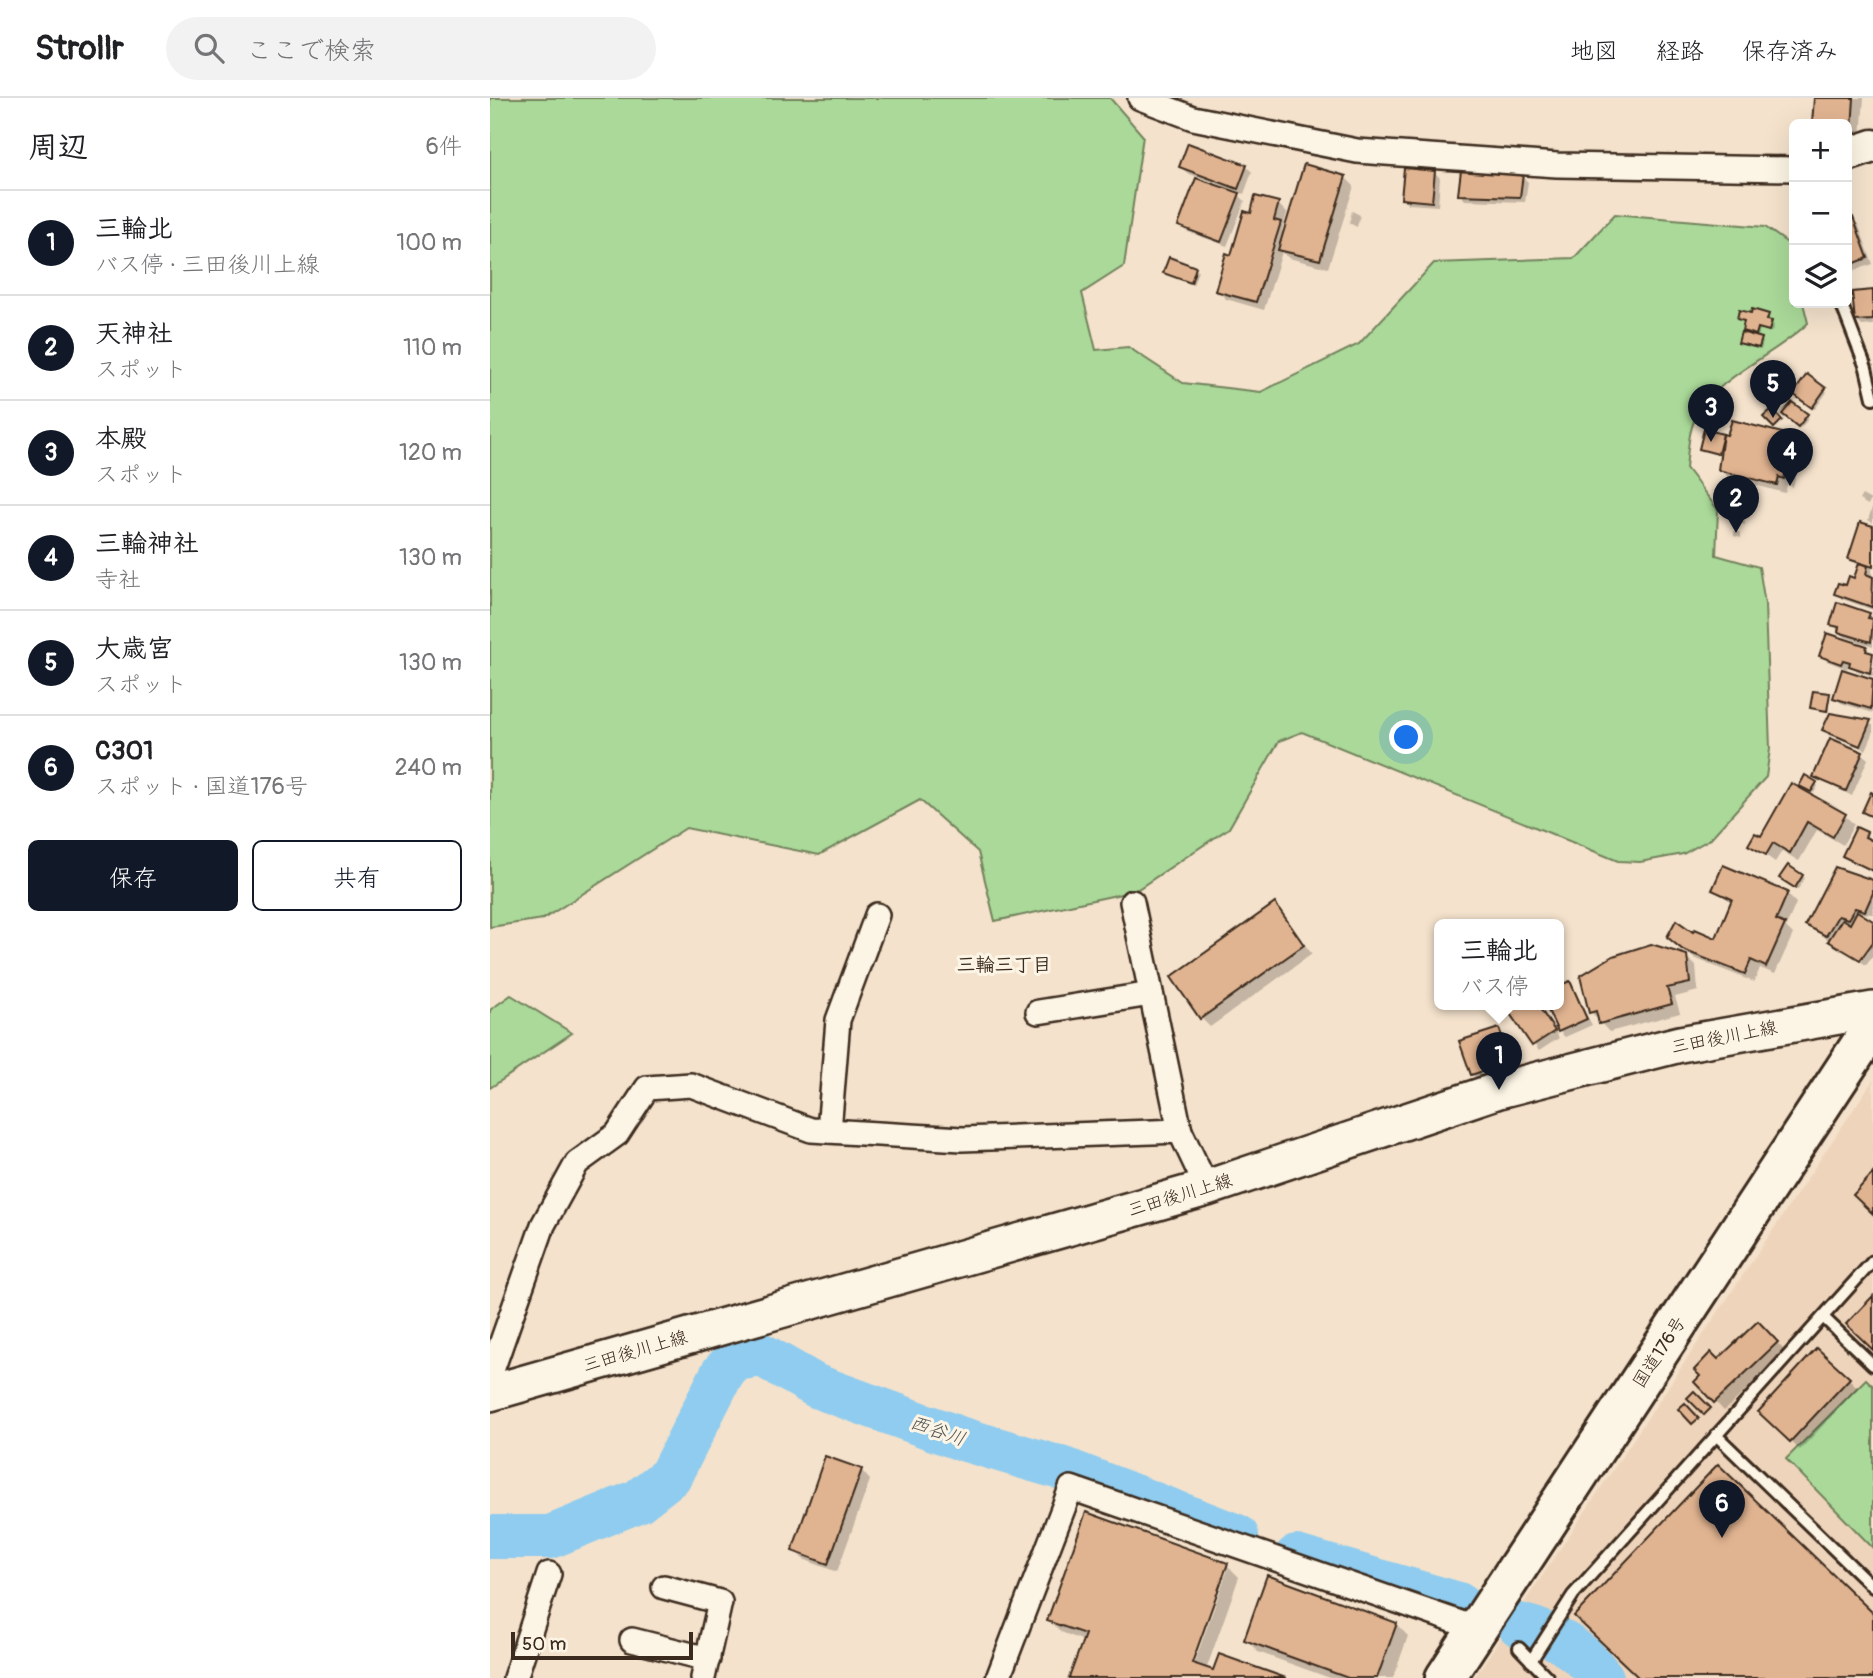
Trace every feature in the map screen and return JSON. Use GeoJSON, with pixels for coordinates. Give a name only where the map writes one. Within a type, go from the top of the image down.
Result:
{"type":"FeatureCollection","features":[{"type":"Feature","properties":{"kind":"highway","name":"国道176号"},"geometry":{"type":"LineString","coordinates":[[1445,1678],[1873,1026]]}},
{"type":"Feature","properties":{"kind":"main road","name":"三田後川上線"},"geometry":{"type":"LineString","coordinates":[[490,1393],[1207,1188],[1499,1090],[1680,1044],[1873,1010]]}},
{"type":"Feature","properties":{"kind":"street"},"geometry":{"type":"LineString","coordinates":[[1140,98],[1192,118],[1357,151],[1557,165],[1789,169]]}},
{"type":"Feature","properties":{"kind":"street"},"geometry":{"type":"LineString","coordinates":[[1852,153],[1873,146]]}},
{"type":"Feature","properties":{"kind":"street"},"geometry":{"type":"LineString","coordinates":[[1132,902],[1180,1130],[1207,1188]]}},
{"type":"Feature","properties":{"kind":"street"},"geometry":{"type":"LineString","coordinates":[[829,1131],[838,1020],[877,915]]}},
{"type":"Feature","properties":{"kind":"street"},"geometry":{"type":"LineString","coordinates":[[1038,1012],[1152,994]]}},
{"type":"Feature","properties":{"kind":"street"},"geometry":{"type":"LineString","coordinates":[[490,1376],[543,1225],[577,1163],[617,1134],[647,1088],[691,1085],[811,1130],[962,1139],[1180,1130]]}},
{"type":"Feature","properties":{"kind":"street"},"geometry":{"type":"LineString","coordinates":[[998,1678],[1071,1488],[1478,1629]]}},
{"type":"Feature","properties":{"kind":"street"},"geometry":{"type":"LineString","coordinates":[[515,1678],[549,1574]]}},
{"type":"Feature","properties":{"kind":"street"},"geometry":{"type":"LineString","coordinates":[[632,1640],[706,1668],[720,1602],[664,1587]]}},
{"type":"Feature","properties":{"kind":"lane"},"geometry":{"type":"LineString","coordinates":[[1843,308],[1866,368],[1873,398]]}},
{"type":"Feature","properties":{"kind":"lane"},"geometry":{"type":"LineString","coordinates":[[1531,1661],[1573,1595],[1873,1261]]}},
{"type":"Feature","properties":{"kind":"lane"},"geometry":{"type":"LineString","coordinates":[[1823,1317],[1873,1365]]}},
{"type":"Feature","properties":{"kind":"lane"},"geometry":{"type":"LineString","coordinates":[[1716,1435],[1873,1587]]}},
{"type":"Feature","properties":{"kind":"lane"},"geometry":{"type":"LineString","coordinates":[[1519,1648],[1548,1678]]}},
{"type":"Feature","properties":{"kind":"shaded area"},"geometry":{"type":"Polygon","coordinates":[[[1873,1080],[1873,1678],[1474,1678],[1873,1080]]]}},
{"type":"Feature","properties":{"kind":"green space"},"geometry":{"type":"Polygon","coordinates":[[[490,98],[1110,98],[1143,136],[1124,266],[1082,293],[1096,350],[1128,347],[1183,383],[1261,392],[1359,344],[1434,263],[1574,258],[1615,214],[1765,227],[1789,244],[1789,308],[1804,308],[1808,323],[1780,346],[1732,378],[1705,404],[1691,431],[1686,468],[1718,510],[1716,555],[1759,567],[1765,604],[1770,749],[1766,777],[1710,839],[1683,854],[1640,862],[1618,861],[1302,732],[1279,741],[1229,828],[1135,891],[995,921],[978,852],[920,800],[819,855],[686,828],[543,919],[490,927],[490,98]]]}},
{"type":"Feature","properties":{"kind":"green space"},"geometry":{"type":"Polygon","coordinates":[[[511,995],[572,1033],[490,1088],[490,1010],[511,995]]]}},
{"type":"Feature","properties":{"kind":"green space"},"geometry":{"type":"Polygon","coordinates":[[[1866,1379],[1873,1386],[1873,1548],[1786,1459],[1866,1379]]]}},
{"type":"Feature","properties":{"kind":"building"},"geometry":{"type":"Polygon","coordinates":[[[1814,98],[1854,98],[1852,129],[1852,119],[1812,119],[1814,98]]]}},
{"type":"Feature","properties":{"kind":"building"},"geometry":{"type":"Polygon","coordinates":[[[1188,143],[1247,165],[1238,189],[1179,167],[1188,143]]]}},
{"type":"Feature","properties":{"kind":"building"},"geometry":{"type":"Polygon","coordinates":[[[1304,164],[1346,176],[1320,260],[1278,250],[1304,164]]]}},
{"type":"Feature","properties":{"kind":"building"},"geometry":{"type":"Polygon","coordinates":[[[1404,168],[1435,171],[1432,202],[1401,199],[1404,168]]]}},
{"type":"Feature","properties":{"kind":"building"},"geometry":{"type":"Polygon","coordinates":[[[1461,170],[1523,174],[1520,197],[1458,195],[1461,170]]]}},
{"type":"Feature","properties":{"kind":"building"},"geometry":{"type":"Polygon","coordinates":[[[1196,178],[1240,193],[1221,242],[1178,226],[1196,178]]]}},
{"type":"Feature","properties":{"kind":"building"},"geometry":{"type":"Polygon","coordinates":[[[1255,196],[1279,202],[1274,220],[1281,222],[1256,302],[1215,291],[1226,253],[1231,255],[1244,211],[1251,213],[1255,196]]]}},
{"type":"Feature","properties":{"kind":"building"},"geometry":{"type":"Polygon","coordinates":[[[1852,217],[1868,258],[1852,264],[1852,245],[1852,217]]]}},
{"type":"Feature","properties":{"kind":"building"},"geometry":{"type":"Polygon","coordinates":[[[1169,257],[1196,267],[1191,283],[1163,273],[1169,257]]]}},
{"type":"Feature","properties":{"kind":"building"},"geometry":{"type":"Polygon","coordinates":[[[1873,290],[1873,320],[1855,321],[1852,292],[1873,290]]]}},
{"type":"Feature","properties":{"kind":"building"},"geometry":{"type":"Polygon","coordinates":[[[1752,309],[1769,314],[1767,320],[1772,321],[1769,331],[1758,328],[1756,335],[1742,331],[1744,321],[1737,319],[1739,310],[1751,313],[1752,309]]]}},
{"type":"Feature","properties":{"kind":"building"},"geometry":{"type":"Polygon","coordinates":[[[1741,332],[1762,338],[1759,348],[1738,343],[1741,332]]]}},
{"type":"Feature","properties":{"kind":"building"},"geometry":{"type":"Polygon","coordinates":[[[1807,374],[1826,388],[1812,408],[1793,394],[1807,374]]]}},
{"type":"Feature","properties":{"kind":"building"},"geometry":{"type":"Polygon","coordinates":[[[1792,402],[1808,414],[1798,427],[1782,414],[1792,402]]]}},
{"type":"Feature","properties":{"kind":"building"},"geometry":{"type":"Polygon","coordinates":[[[1772,409],[1782,420],[1774,428],[1763,417],[1772,409]]]}},
{"type":"Feature","properties":{"kind":"building"},"geometry":{"type":"Polygon","coordinates":[[[1732,420],[1790,435],[1788,440],[1794,442],[1784,479],[1779,477],[1777,485],[1718,470],[1723,434],[1727,435],[1732,420]]]}},
{"type":"Feature","properties":{"kind":"building"},"geometry":{"type":"Polygon","coordinates":[[[1704,429],[1723,434],[1718,454],[1699,449],[1704,429]]]}},
{"type":"Feature","properties":{"kind":"building"},"geometry":{"type":"Polygon","coordinates":[[[1860,522],[1873,526],[1873,567],[1848,559],[1860,522]]]}},
{"type":"Feature","properties":{"kind":"building"},"geometry":{"type":"Polygon","coordinates":[[[1859,563],[1868,566],[1866,574],[1873,577],[1872,607],[1834,594],[1838,583],[1846,585],[1849,576],[1854,578],[1859,563]]]}},
{"type":"Feature","properties":{"kind":"building"},"geometry":{"type":"Polygon","coordinates":[[[1837,602],[1870,613],[1868,618],[1873,619],[1871,642],[1838,632],[1839,627],[1830,625],[1837,602]]]}},
{"type":"Feature","properties":{"kind":"building"},"geometry":{"type":"Polygon","coordinates":[[[1827,633],[1867,646],[1866,651],[1873,653],[1870,673],[1849,666],[1850,662],[1843,660],[1841,664],[1819,656],[1827,633]]]}},
{"type":"Feature","properties":{"kind":"building"},"geometry":{"type":"Polygon","coordinates":[[[1842,669],[1873,679],[1871,709],[1833,698],[1842,669]]]}},
{"type":"Feature","properties":{"kind":"building"},"geometry":{"type":"Polygon","coordinates":[[[1813,691],[1830,693],[1827,711],[1810,708],[1813,691]]]}},
{"type":"Feature","properties":{"kind":"building"},"geometry":{"type":"Polygon","coordinates":[[[1830,713],[1871,720],[1860,746],[1822,730],[1830,713]]]}},
{"type":"Feature","properties":{"kind":"building"},"geometry":{"type":"Polygon","coordinates":[[[1830,738],[1863,752],[1846,791],[1813,777],[1830,738]]]}},
{"type":"Feature","properties":{"kind":"building"},"geometry":{"type":"Polygon","coordinates":[[[1805,775],[1817,782],[1811,792],[1799,786],[1805,775]]]}},
{"type":"Feature","properties":{"kind":"building"},"geometry":{"type":"Polygon","coordinates":[[[1791,783],[1846,814],[1833,837],[1807,822],[1790,853],[1773,843],[1766,855],[1748,845],[1755,833],[1761,836],[1791,783]]]}},
{"type":"Feature","properties":{"kind":"building"},"geometry":{"type":"Polygon","coordinates":[[[1871,792],[1873,793],[1873,817],[1862,812],[1871,792]]]}},
{"type":"Feature","properties":{"kind":"building"},"geometry":{"type":"Polygon","coordinates":[[[1856,827],[1867,832],[1865,837],[1873,841],[1873,871],[1842,856],[1856,827]]]}},
{"type":"Feature","properties":{"kind":"building"},"geometry":{"type":"Polygon","coordinates":[[[1723,865],[1788,892],[1776,920],[1785,924],[1766,967],[1751,960],[1745,974],[1683,950],[1667,937],[1676,920],[1693,932],[1695,929],[1716,938],[1732,899],[1712,890],[1723,865]]]}},
{"type":"Feature","properties":{"kind":"building"},"geometry":{"type":"Polygon","coordinates":[[[1788,865],[1803,875],[1795,888],[1779,878],[1788,865]]]}},
{"type":"Feature","properties":{"kind":"building"},"geometry":{"type":"Polygon","coordinates":[[[1835,867],[1873,880],[1873,893],[1865,911],[1855,908],[1848,919],[1838,916],[1826,936],[1805,925],[1835,867]]]}},
{"type":"Feature","properties":{"kind":"building"},"geometry":{"type":"Polygon","coordinates":[[[1275,903],[1304,945],[1200,1019],[1171,977],[1275,903]]]}},
{"type":"Feature","properties":{"kind":"building"},"geometry":{"type":"Polygon","coordinates":[[[1857,911],[1873,921],[1873,942],[1860,960],[1828,941],[1842,919],[1850,924],[1857,911]]]}},
{"type":"Feature","properties":{"kind":"building"},"geometry":{"type":"Polygon","coordinates":[[[1651,944],[1687,955],[1690,983],[1667,988],[1672,1004],[1599,1024],[1596,1011],[1589,1013],[1580,976],[1613,956],[1651,944]]]}},
{"type":"Feature","properties":{"kind":"building"},"geometry":{"type":"Polygon","coordinates":[[[1570,981],[1587,1019],[1558,1032],[1548,1010],[1564,1010],[1564,984],[1570,981]]]}},
{"type":"Feature","properties":{"kind":"building"},"geometry":{"type":"Polygon","coordinates":[[[1507,1010],[1541,1010],[1555,1031],[1532,1046],[1507,1010]]]}},
{"type":"Feature","properties":{"kind":"building"},"geometry":{"type":"Polygon","coordinates":[[[1499,1028],[1511,1062],[1471,1075],[1459,1041],[1499,1028]]]}},
{"type":"Feature","properties":{"kind":"building"},"geometry":{"type":"Polygon","coordinates":[[[1873,1173],[1873,1214],[1853,1195],[1873,1173]]]}},
{"type":"Feature","properties":{"kind":"building"},"geometry":{"type":"Polygon","coordinates":[[[1873,1296],[1873,1350],[1846,1324],[1873,1296]]]}},
{"type":"Feature","properties":{"kind":"building"},"geometry":{"type":"Polygon","coordinates":[[[1758,1321],[1778,1342],[1714,1403],[1694,1382],[1700,1376],[1694,1370],[1711,1352],[1718,1359],[1758,1321]]]}},
{"type":"Feature","properties":{"kind":"building"},"geometry":{"type":"Polygon","coordinates":[[[1817,1348],[1850,1378],[1790,1442],[1758,1412],[1817,1348]]]}},
{"type":"Feature","properties":{"kind":"building"},"geometry":{"type":"Polygon","coordinates":[[[1694,1391],[1711,1408],[1704,1415],[1687,1398],[1694,1391]]]}},
{"type":"Feature","properties":{"kind":"building"},"geometry":{"type":"Polygon","coordinates":[[[1685,1403],[1699,1418],[1692,1424],[1678,1409],[1685,1403]]]}},
{"type":"Feature","properties":{"kind":"building"},"geometry":{"type":"Polygon","coordinates":[[[825,1456],[862,1469],[828,1564],[792,1551],[825,1456]]]}},
{"type":"Feature","properties":{"kind":"building"},"geometry":{"type":"Polygon","coordinates":[[[1718,1464],[1873,1613],[1873,1678],[1639,1678],[1574,1616],[1718,1464]]]}},
{"type":"Feature","properties":{"kind":"building"},"geometry":{"type":"Polygon","coordinates":[[[1086,1512],[1228,1563],[1192,1663],[1213,1670],[1219,1654],[1286,1678],[1069,1678],[1085,1634],[1047,1621],[1086,1512]]]}},
{"type":"Feature","properties":{"kind":"building"},"geometry":{"type":"Polygon","coordinates":[[[1267,1575],[1397,1623],[1377,1678],[1348,1678],[1244,1640],[1267,1575]]]}},
{"type":"Feature","properties":{"kind":"waterway","name":"西谷川"},"geometry":{"type":"LineString","coordinates":[[490,1537],[550,1537],[638,1501],[670,1476],[723,1372],[736,1359],[762,1355],[816,1386],[959,1438],[1064,1469],[1237,1536]]}},
{"type":"Feature","properties":{"kind":"waterway","name":"西谷川"},"geometry":{"type":"LineString","coordinates":[[1296,1557],[1458,1604]]}},
{"type":"Feature","properties":{"kind":"waterway","name":"西谷川"},"geometry":{"type":"LineString","coordinates":[[1519,1625],[1565,1644],[1585,1659],[1602,1678]]}},
{"type":"Feature","properties":{"kind":"place","name":"大歳宮"},"geometry":{"type":"Point","coordinates":[1773,418]}},
{"type":"Feature","properties":{"kind":"place","name":"本殿"},"geometry":{"type":"Point","coordinates":[1711,442]}},
{"type":"Feature","properties":{"kind":"place","name":"三輪神社"},"geometry":{"type":"Point","coordinates":[1790,486]}},
{"type":"Feature","properties":{"kind":"place","name":"天神社"},"geometry":{"type":"Point","coordinates":[1736,533]}},
{"type":"Feature","properties":{"kind":"place","name":"三輪北"},"geometry":{"type":"Point","coordinates":[1499,1090]}},
{"type":"Feature","properties":{"kind":"place","name":"C301"},"geometry":{"type":"Point","coordinates":[1722,1538]}},
{"type":"Feature","properties":{"kind":"district","name":"三輪三丁目"},"geometry":{"type":"Point","coordinates":[1004,964]}}]}
